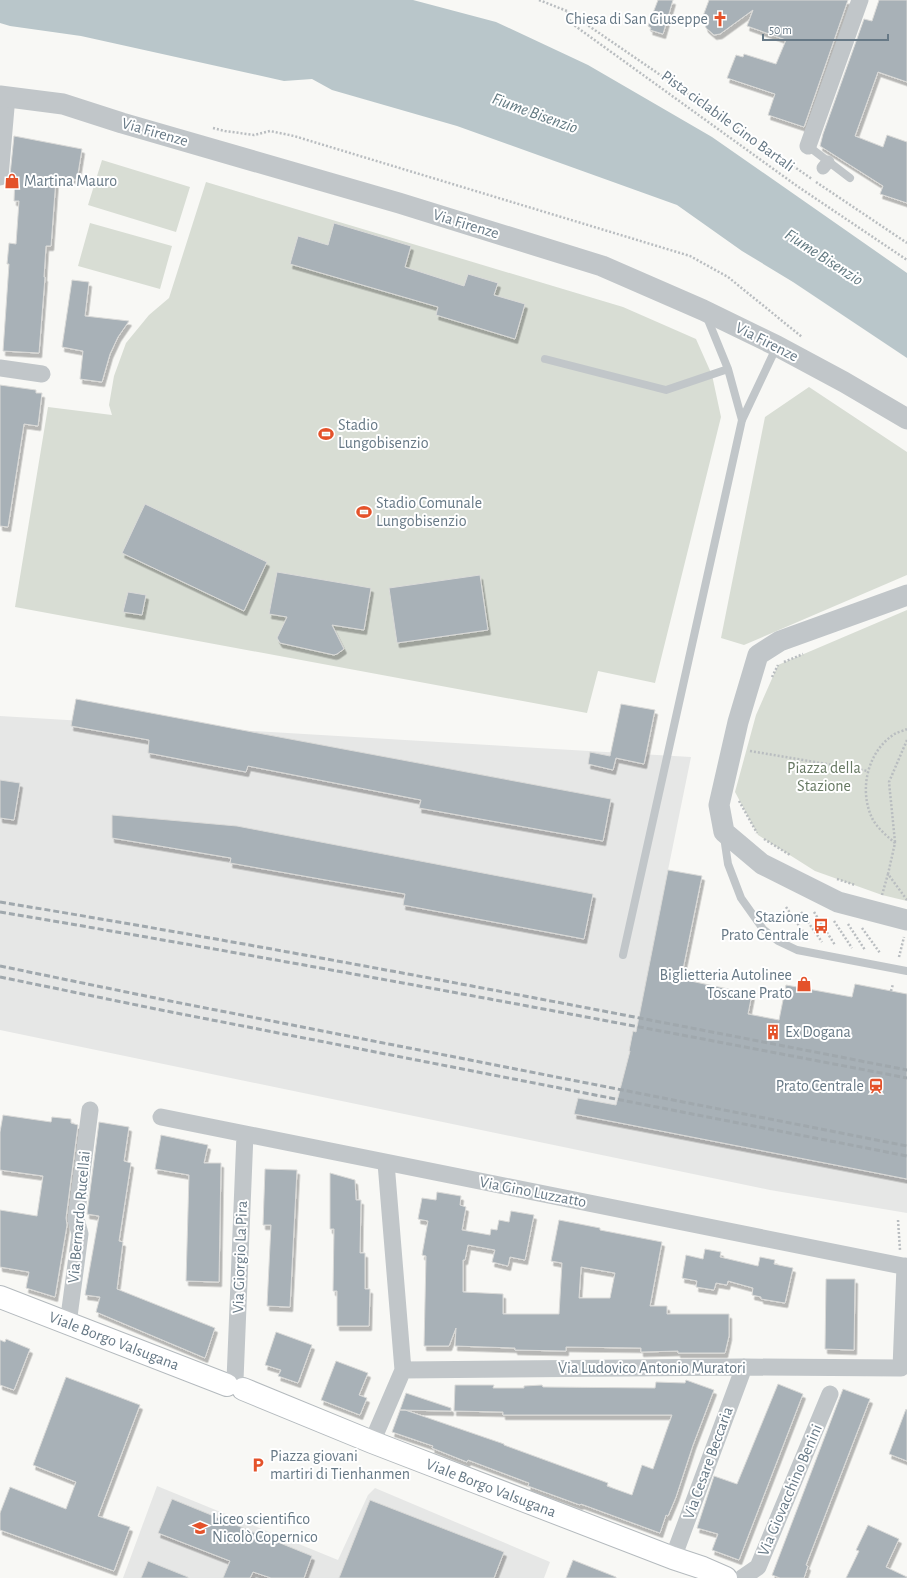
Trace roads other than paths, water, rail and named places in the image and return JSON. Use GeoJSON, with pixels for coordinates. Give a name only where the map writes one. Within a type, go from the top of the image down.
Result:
{"type":"FeatureCollection","features":[{"type":"Feature","properties":{"kind":"main road","name":"Viale Borgo Valsugana"},"geometry":{"type":"LineString","coordinates":[[0,1297],[68,1324],[235,1385],[372,1442],[726,1578]]}},
{"type":"Feature","properties":{"kind":"main road","name":"Viale Borgo Valsugana"},"geometry":{"type":"LineString","coordinates":[[672,1558],[690,1578]]}},
{"type":"Feature","properties":{"kind":"main road"},"geometry":{"type":"LineString","coordinates":[[729,1578],[734,1576],[741,1578]]}},
{"type":"Feature","properties":{"kind":"street"},"geometry":{"type":"LineString","coordinates":[[808,146],[860,0]]}},
{"type":"Feature","properties":{"kind":"street"},"geometry":{"type":"LineString","coordinates":[[0,177],[3,96]]}},
{"type":"Feature","properties":{"kind":"street","name":"Via Firenze"},"geometry":{"type":"LineString","coordinates":[[3,96],[63,104],[122,123],[414,208],[602,266],[703,310],[777,346],[844,382],[907,419]]}},
{"type":"Feature","properties":{"kind":"street"},"geometry":{"type":"LineString","coordinates":[[0,368],[42,374]]}},
{"type":"Feature","properties":{"kind":"street"},"geometry":{"type":"LineString","coordinates":[[906,926],[838,902],[762,864],[724,832],[719,805],[738,722],[758,655],[780,642],[907,595]]}},
{"type":"Feature","properties":{"kind":"street","name":"Via Bernardo Rucellai"},"geometry":{"type":"LineString","coordinates":[[68,1324],[80,1234],[76,1219],[90,1110]]}},
{"type":"Feature","properties":{"kind":"street","name":"Via Gino Luzzatto"},"geometry":{"type":"LineString","coordinates":[[161,1117],[906,1266]]}},
{"type":"Feature","properties":{"kind":"street","name":"Via Giorgio La Pira"},"geometry":{"type":"LineString","coordinates":[[235,1385],[245,1134]]}},
{"type":"Feature","properties":{"kind":"street"},"geometry":{"type":"LineString","coordinates":[[372,1442],[402,1370],[386,1163]]}},
{"type":"Feature","properties":{"kind":"street","name":"Via Ludovico Antonio Muratori"},"geometry":{"type":"LineString","coordinates":[[402,1370],[744,1367],[904,1368],[906,1266]]}},
{"type":"Feature","properties":{"kind":"street","name":"Via Cesare Beccaria"},"geometry":{"type":"LineString","coordinates":[[672,1558],[744,1367]]}},
{"type":"Feature","properties":{"kind":"street","name":"Via Giovacchino Benini"},"geometry":{"type":"LineString","coordinates":[[741,1578],[758,1567],[830,1394]]}},
{"type":"Feature","properties":{"kind":"lane"},"geometry":{"type":"LineString","coordinates":[[808,146],[825,165],[850,178]]}},
{"type":"Feature","properties":{"kind":"lane"},"geometry":{"type":"LineString","coordinates":[[703,310],[728,369],[742,420]]}},
{"type":"Feature","properties":{"kind":"lane"},"geometry":{"type":"LineString","coordinates":[[623,955],[742,420],[777,346]]}},
{"type":"Feature","properties":{"kind":"lane"},"geometry":{"type":"LineString","coordinates":[[545,359],[666,390],[728,369]]}},
{"type":"Feature","properties":{"kind":"lane"},"geometry":{"type":"LineString","coordinates":[[724,832],[728,864],[741,898],[763,929],[778,941],[797,950],[907,971]]}},
{"type":"Feature","properties":{"kind":"water","name":"Fiume Bisenzio"},"geometry":{"type":"Polygon","coordinates":[[[0,0],[413,0],[496,22],[588,65],[712,137],[907,273],[907,358],[793,282],[742,251],[677,205],[457,126],[332,90],[312,79],[284,81],[81,36],[10,26],[0,23],[0,0]]]}},
{"type":"Feature","properties":{"kind":"railway"},"geometry":{"type":"LineString","coordinates":[[0,902],[341,962],[907,1070]]}},
{"type":"Feature","properties":{"kind":"railway"},"geometry":{"type":"LineString","coordinates":[[0,912],[454,992],[907,1078]]}},
{"type":"Feature","properties":{"kind":"railway"},"geometry":{"type":"LineString","coordinates":[[0,966],[165,1000],[907,1146]]}},
{"type":"Feature","properties":{"kind":"railway"},"geometry":{"type":"LineString","coordinates":[[0,977],[161,1010],[907,1156]]}},
{"type":"Feature","properties":{"kind":"place","name":"Chiesa di San Giuseppe"},"geometry":{"type":"Point","coordinates":[720,19]}},
{"type":"Feature","properties":{"kind":"place","name":"Martina Mauro"},"geometry":{"type":"Point","coordinates":[12,181]}},
{"type":"Feature","properties":{"kind":"place","name":"Stadio Lungobisenzio"},"geometry":{"type":"Point","coordinates":[326,434]}},
{"type":"Feature","properties":{"kind":"place","name":"Stadio Comunale Lungobisenzio"},"geometry":{"type":"Point","coordinates":[364,512]}},
{"type":"Feature","properties":{"kind":"place","name":"Stazione Prato Centrale"},"geometry":{"type":"Point","coordinates":[821,926]}},
{"type":"Feature","properties":{"kind":"place","name":"Biglietteria Autolinee Toscane Prato"},"geometry":{"type":"Point","coordinates":[804,984]}},
{"type":"Feature","properties":{"kind":"place","name":"Ex Dogana"},"geometry":{"type":"Point","coordinates":[773,1032]}},
{"type":"Feature","properties":{"kind":"place","name":"Prato Centrale"},"geometry":{"type":"Point","coordinates":[876,1086]}},
{"type":"Feature","properties":{"kind":"place","name":"Piazza giovani martiri di Tienhanmen"},"geometry":{"type":"Point","coordinates":[258,1465]}},
{"type":"Feature","properties":{"kind":"place","name":"Liceo scientifico Nicolò Copernico"},"geometry":{"type":"Point","coordinates":[200,1528]}},
{"type":"Feature","properties":{"kind":"park label","name":"Piazza della Stazione"},"geometry":{"type":"Point","coordinates":[824,777]}}]}
